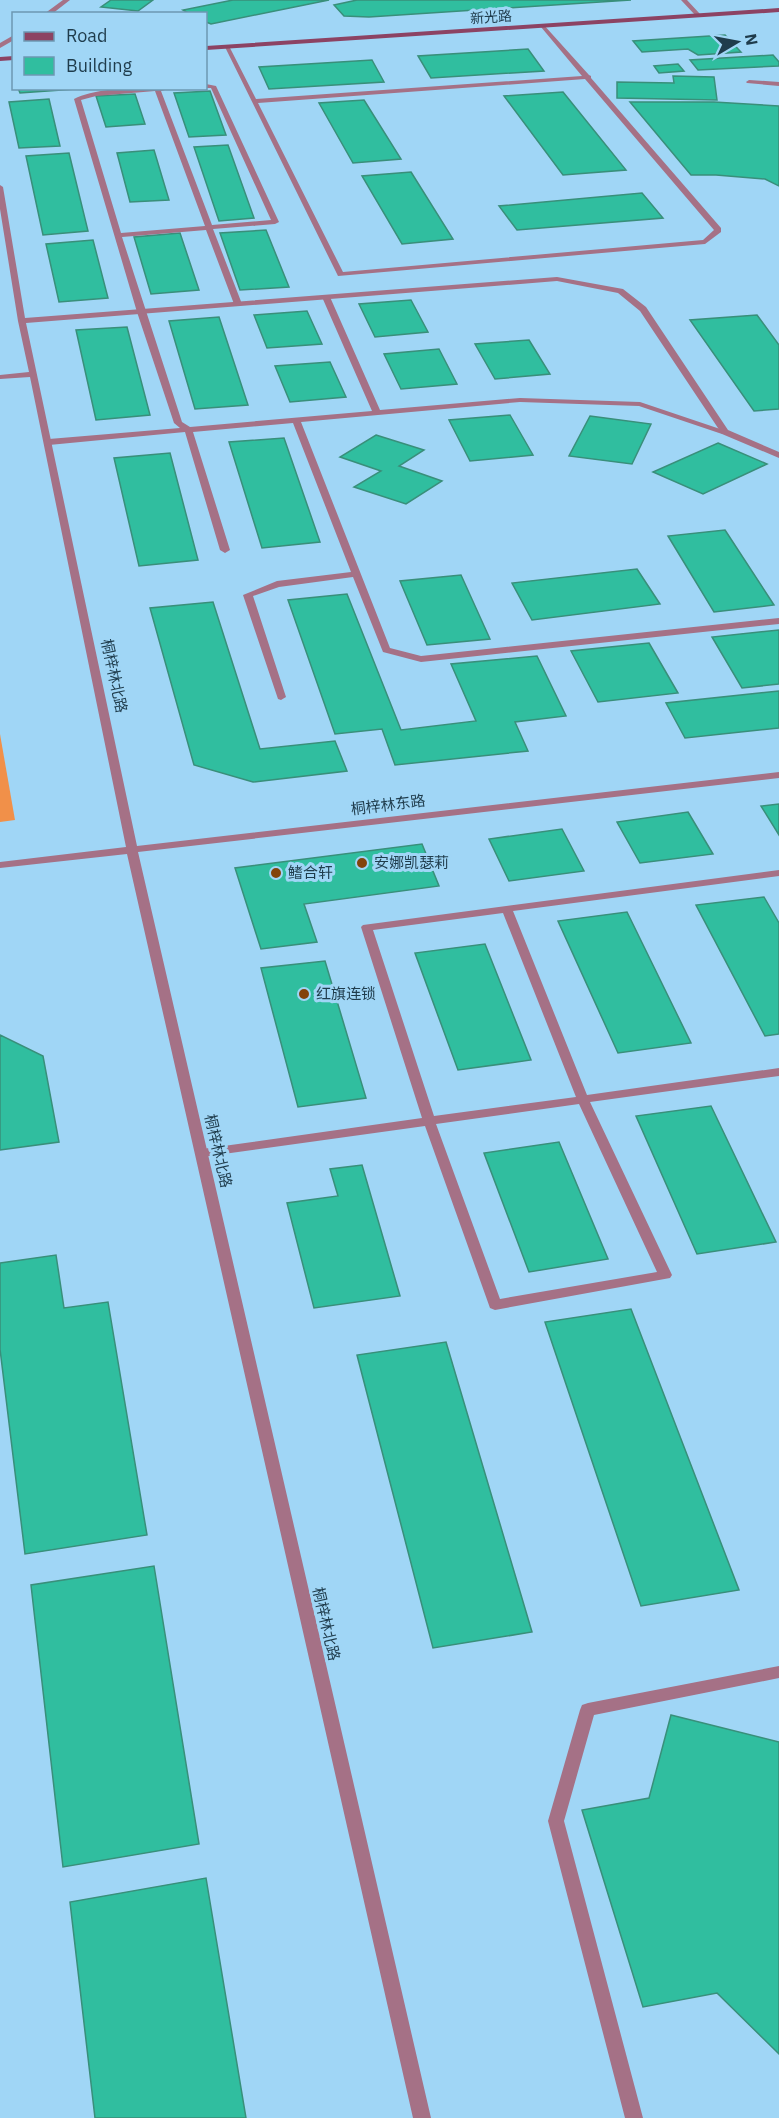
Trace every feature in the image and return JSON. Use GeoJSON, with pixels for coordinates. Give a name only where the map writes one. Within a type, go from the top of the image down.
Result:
{"type":"FeatureCollection","features":[{"type":"Feature","properties":{"kind":"main road","name":"新光路"},"geometry":{"type":"LineString","coordinates":[[207,48],[779,10]]}},
{"type":"Feature","properties":{"kind":"street"},"geometry":{"type":"LineString","coordinates":[[50,12],[67,0]]}},
{"type":"Feature","properties":{"kind":"street"},"geometry":{"type":"LineString","coordinates":[[684,0],[698,15]]}},
{"type":"Feature","properties":{"kind":"street"},"geometry":{"type":"LineString","coordinates":[[226,46],[341,274],[705,242],[718,230],[543,26]]}},
{"type":"Feature","properties":{"kind":"street"},"geometry":{"type":"LineString","coordinates":[[255,101],[589,77]]}},
{"type":"Feature","properties":{"kind":"street"},"geometry":{"type":"LineString","coordinates":[[748,82],[779,84]]}},
{"type":"Feature","properties":{"kind":"street"},"geometry":{"type":"LineString","coordinates":[[118,235],[275,222],[213,86],[207,86]]}},
{"type":"Feature","properties":{"kind":"street"},"geometry":{"type":"LineString","coordinates":[[145,90],[96,94],[77,99],[141,312],[178,423],[188,429],[225,550]]}},
{"type":"Feature","properties":{"kind":"street"},"geometry":{"type":"LineString","coordinates":[[157,90],[237,304]]}},
{"type":"Feature","properties":{"kind":"street","name":"桐梓林北路"},"geometry":{"type":"LineString","coordinates":[[0,186],[22,321],[132,850],[422,2118]]}},
{"type":"Feature","properties":{"kind":"street"},"geometry":{"type":"LineString","coordinates":[[22,321],[557,279],[620,291],[643,309],[725,432]]}},
{"type":"Feature","properties":{"kind":"street"},"geometry":{"type":"LineString","coordinates":[[326,297],[377,412]]}},
{"type":"Feature","properties":{"kind":"street"},"geometry":{"type":"LineString","coordinates":[[0,377],[34,374]]}},
{"type":"Feature","properties":{"kind":"street"},"geometry":{"type":"LineString","coordinates":[[48,442],[520,400],[640,404],[725,432],[779,455]]}},
{"type":"Feature","properties":{"kind":"street"},"geometry":{"type":"LineString","coordinates":[[296,420],[386,650],[421,658],[779,621]]}},
{"type":"Feature","properties":{"kind":"street"},"geometry":{"type":"LineString","coordinates":[[281,697],[248,595],[277,584],[357,574]]}},
{"type":"Feature","properties":{"kind":"street","name":"桐梓林东路"},"geometry":{"type":"LineString","coordinates":[[0,866],[779,775]]}},
{"type":"Feature","properties":{"kind":"street"},"geometry":{"type":"LineString","coordinates":[[507,909],[583,1100],[665,1275],[495,1305],[429,1121],[367,927],[779,873]]}},
{"type":"Feature","properties":{"kind":"street"},"geometry":{"type":"LineString","coordinates":[[201,1153],[779,1072]]}},
{"type":"Feature","properties":{"kind":"street"},"geometry":{"type":"LineString","coordinates":[[634,2118],[556,1821],[588,1710],[779,1672]]}},
{"type":"Feature","properties":{"kind":"shaded area"},"geometry":{"type":"Polygon","coordinates":[[[0,734],[15,820],[0,822],[0,734]]]}},
{"type":"Feature","properties":{"kind":"building"},"geometry":{"type":"Polygon","coordinates":[[[111,0],[153,0],[138,11],[101,7],[111,0]]]}},
{"type":"Feature","properties":{"kind":"building"},"geometry":{"type":"Polygon","coordinates":[[[233,0],[329,0],[211,24],[207,22],[207,12],[183,10],[233,0]]]}},
{"type":"Feature","properties":{"kind":"building"},"geometry":{"type":"Polygon","coordinates":[[[357,0],[631,0],[369,17],[344,16],[334,5],[357,0]]]}},
{"type":"Feature","properties":{"kind":"building"},"geometry":{"type":"Polygon","coordinates":[[[725,35],[741,52],[698,55],[688,49],[642,52],[633,41],[725,35]]]}},
{"type":"Feature","properties":{"kind":"building"},"geometry":{"type":"Polygon","coordinates":[[[528,49],[544,71],[431,78],[418,56],[528,49]]]}},
{"type":"Feature","properties":{"kind":"building"},"geometry":{"type":"Polygon","coordinates":[[[773,55],[779,62],[779,66],[698,70],[690,60],[773,55]]]}},
{"type":"Feature","properties":{"kind":"building"},"geometry":{"type":"Polygon","coordinates":[[[372,60],[384,82],[269,89],[259,67],[372,60]]]}},
{"type":"Feature","properties":{"kind":"building"},"geometry":{"type":"Polygon","coordinates":[[[678,64],[684,71],[659,73],[654,66],[678,64]]]}},
{"type":"Feature","properties":{"kind":"building"},"geometry":{"type":"Polygon","coordinates":[[[673,76],[714,77],[717,100],[617,98],[617,82],[674,83],[673,76]]]}},
{"type":"Feature","properties":{"kind":"building"},"geometry":{"type":"Polygon","coordinates":[[[19,90],[62,90],[20,93],[19,90]]]}},
{"type":"Feature","properties":{"kind":"building"},"geometry":{"type":"Polygon","coordinates":[[[210,91],[226,135],[189,137],[174,93],[210,91]]]}},
{"type":"Feature","properties":{"kind":"building"},"geometry":{"type":"Polygon","coordinates":[[[563,92],[626,170],[563,175],[504,96],[563,92]]]}},
{"type":"Feature","properties":{"kind":"building"},"geometry":{"type":"Polygon","coordinates":[[[135,94],[145,124],[106,127],[96,96],[135,94]]]}},
{"type":"Feature","properties":{"kind":"building"},"geometry":{"type":"Polygon","coordinates":[[[49,99],[60,146],[19,148],[9,102],[49,99]]]}},
{"type":"Feature","properties":{"kind":"building"},"geometry":{"type":"Polygon","coordinates":[[[364,100],[401,159],[353,163],[319,103],[364,100]]]}},
{"type":"Feature","properties":{"kind":"building"},"geometry":{"type":"Polygon","coordinates":[[[630,102],[714,102],[779,106],[779,186],[765,179],[691,175],[630,102]]]}},
{"type":"Feature","properties":{"kind":"building"},"geometry":{"type":"Polygon","coordinates":[[[228,145],[254,218],[219,221],[194,147],[228,145]]]}},
{"type":"Feature","properties":{"kind":"building"},"geometry":{"type":"Polygon","coordinates":[[[154,150],[169,200],[130,202],[117,153],[154,150]]]}},
{"type":"Feature","properties":{"kind":"building"},"geometry":{"type":"Polygon","coordinates":[[[69,153],[88,231],[43,235],[26,156],[69,153]]]}},
{"type":"Feature","properties":{"kind":"building"},"geometry":{"type":"Polygon","coordinates":[[[411,172],[453,239],[402,244],[362,176],[411,172]]]}},
{"type":"Feature","properties":{"kind":"building"},"geometry":{"type":"Polygon","coordinates":[[[642,193],[663,218],[517,230],[499,206],[642,193]]]}},
{"type":"Feature","properties":{"kind":"building"},"geometry":{"type":"Polygon","coordinates":[[[266,230],[289,287],[240,290],[220,233],[266,230]]]}},
{"type":"Feature","properties":{"kind":"building"},"geometry":{"type":"Polygon","coordinates":[[[180,233],[199,290],[151,294],[134,237],[180,233]]]}},
{"type":"Feature","properties":{"kind":"building"},"geometry":{"type":"Polygon","coordinates":[[[93,240],[108,298],[59,302],[46,244],[93,240]]]}},
{"type":"Feature","properties":{"kind":"building"},"geometry":{"type":"Polygon","coordinates":[[[411,300],[428,332],[375,337],[359,304],[411,300]]]}},
{"type":"Feature","properties":{"kind":"building"},"geometry":{"type":"Polygon","coordinates":[[[307,311],[322,344],[267,348],[254,315],[307,311]]]}},
{"type":"Feature","properties":{"kind":"building"},"geometry":{"type":"Polygon","coordinates":[[[757,315],[779,345],[779,409],[754,411],[690,320],[757,315]]]}},
{"type":"Feature","properties":{"kind":"building"},"geometry":{"type":"Polygon","coordinates":[[[219,317],[248,405],[195,409],[169,321],[219,317]]]}},
{"type":"Feature","properties":{"kind":"building"},"geometry":{"type":"Polygon","coordinates":[[[127,327],[150,415],[96,420],[76,330],[127,327]]]}},
{"type":"Feature","properties":{"kind":"building"},"geometry":{"type":"Polygon","coordinates":[[[529,340],[550,374],[495,379],[475,344],[529,340]]]}},
{"type":"Feature","properties":{"kind":"building"},"geometry":{"type":"Polygon","coordinates":[[[439,349],[457,384],[401,389],[384,354],[439,349]]]}},
{"type":"Feature","properties":{"kind":"building"},"geometry":{"type":"Polygon","coordinates":[[[330,362],[346,397],[290,402],[275,366],[330,362]]]}},
{"type":"Feature","properties":{"kind":"building"},"geometry":{"type":"Polygon","coordinates":[[[510,415],[533,455],[470,461],[449,420],[510,415]]]}},
{"type":"Feature","properties":{"kind":"building"},"geometry":{"type":"Polygon","coordinates":[[[590,416],[651,424],[632,464],[569,456],[590,416]]]}},
{"type":"Feature","properties":{"kind":"building"},"geometry":{"type":"Polygon","coordinates":[[[376,435],[424,450],[399,466],[442,481],[406,504],[354,487],[381,471],[340,457],[376,435]]]}},
{"type":"Feature","properties":{"kind":"building"},"geometry":{"type":"Polygon","coordinates":[[[284,438],[320,542],[262,548],[229,442],[284,438]]]}},
{"type":"Feature","properties":{"kind":"building"},"geometry":{"type":"Polygon","coordinates":[[[718,443],[767,464],[703,494],[653,472],[718,443]]]}},
{"type":"Feature","properties":{"kind":"building"},"geometry":{"type":"Polygon","coordinates":[[[170,453],[198,560],[139,566],[114,458],[170,453]]]}},
{"type":"Feature","properties":{"kind":"building"},"geometry":{"type":"Polygon","coordinates":[[[725,530],[774,605],[714,612],[668,536],[725,530]]]}},
{"type":"Feature","properties":{"kind":"building"},"geometry":{"type":"Polygon","coordinates":[[[637,569],[660,604],[532,620],[512,583],[637,569]]]}},
{"type":"Feature","properties":{"kind":"building"},"geometry":{"type":"Polygon","coordinates":[[[461,575],[490,639],[427,645],[400,581],[461,575]]]}},
{"type":"Feature","properties":{"kind":"building"},"geometry":{"type":"Polygon","coordinates":[[[347,594],[401,730],[476,721],[451,664],[537,656],[566,716],[515,722],[528,751],[395,765],[382,729],[335,734],[288,600],[347,594]]]}},
{"type":"Feature","properties":{"kind":"building"},"geometry":{"type":"Polygon","coordinates":[[[213,602],[260,749],[335,741],[347,771],[253,782],[194,765],[150,608],[213,602]]]}},
{"type":"Feature","properties":{"kind":"building"},"geometry":{"type":"Polygon","coordinates":[[[779,630],[779,684],[742,688],[712,637],[779,630]]]}},
{"type":"Feature","properties":{"kind":"building"},"geometry":{"type":"Polygon","coordinates":[[[649,643],[678,693],[598,702],[571,651],[649,643]]]}},
{"type":"Feature","properties":{"kind":"building"},"geometry":{"type":"Polygon","coordinates":[[[779,691],[779,728],[685,738],[666,703],[779,691]]]}},
{"type":"Feature","properties":{"kind":"building"},"geometry":{"type":"Polygon","coordinates":[[[779,804],[779,835],[761,806],[779,804]]]}},
{"type":"Feature","properties":{"kind":"building"},"geometry":{"type":"Polygon","coordinates":[[[688,812],[713,854],[640,863],[617,822],[688,812]]]}},
{"type":"Feature","properties":{"kind":"building"},"geometry":{"type":"Polygon","coordinates":[[[562,829],[584,871],[509,881],[489,839],[562,829]]]}},
{"type":"Feature","properties":{"kind":"building"},"geometry":{"type":"Polygon","coordinates":[[[422,844],[439,886],[304,904],[317,942],[261,949],[235,868],[422,844]]]}},
{"type":"Feature","properties":{"kind":"building"},"geometry":{"type":"Polygon","coordinates":[[[764,897],[779,923],[779,1034],[765,1036],[696,905],[764,897]]]}},
{"type":"Feature","properties":{"kind":"building"},"geometry":{"type":"Polygon","coordinates":[[[627,912],[691,1043],[618,1053],[558,921],[627,912]]]}},
{"type":"Feature","properties":{"kind":"building"},"geometry":{"type":"Polygon","coordinates":[[[485,944],[531,1060],[458,1070],[415,953],[485,944]]]}},
{"type":"Feature","properties":{"kind":"building"},"geometry":{"type":"Polygon","coordinates":[[[325,961],[366,1098],[298,1107],[261,968],[325,961]]]}},
{"type":"Feature","properties":{"kind":"building"},"geometry":{"type":"Polygon","coordinates":[[[0,1035],[43,1056],[59,1142],[0,1150],[0,1035]]]}},
{"type":"Feature","properties":{"kind":"building"},"geometry":{"type":"Polygon","coordinates":[[[711,1106],[776,1242],[697,1254],[636,1116],[711,1106]]]}},
{"type":"Feature","properties":{"kind":"building"},"geometry":{"type":"Polygon","coordinates":[[[559,1142],[608,1259],[529,1272],[484,1153],[559,1142]]]}},
{"type":"Feature","properties":{"kind":"building"},"geometry":{"type":"Polygon","coordinates":[[[362,1165],[400,1296],[314,1308],[287,1203],[338,1196],[330,1169],[362,1165]]]}},
{"type":"Feature","properties":{"kind":"building"},"geometry":{"type":"Polygon","coordinates":[[[56,1255],[64,1308],[108,1302],[147,1535],[25,1554],[0,1349],[0,1263],[56,1255]]]}},
{"type":"Feature","properties":{"kind":"building"},"geometry":{"type":"Polygon","coordinates":[[[631,1309],[739,1590],[641,1606],[545,1322],[631,1309]]]}},
{"type":"Feature","properties":{"kind":"building"},"geometry":{"type":"Polygon","coordinates":[[[446,1342],[532,1632],[433,1648],[357,1355],[446,1342]]]}},
{"type":"Feature","properties":{"kind":"building"},"geometry":{"type":"Polygon","coordinates":[[[154,1566],[199,1844],[63,1867],[31,1585],[154,1566]]]}},
{"type":"Feature","properties":{"kind":"building"},"geometry":{"type":"Polygon","coordinates":[[[671,1715],[779,1742],[779,2054],[717,1993],[643,2007],[582,1810],[649,1798],[671,1715]]]}},
{"type":"Feature","properties":{"kind":"building"},"geometry":{"type":"Polygon","coordinates":[[[206,1878],[246,2118],[95,2118],[70,1902],[206,1878]]]}},
{"type":"Feature","properties":{"kind":"place","name":"安娜凯瑟莉"},"geometry":{"type":"Point","coordinates":[362,863]}},
{"type":"Feature","properties":{"kind":"place","name":"鳍合轩"},"geometry":{"type":"Point","coordinates":[276,873]}},
{"type":"Feature","properties":{"kind":"place","name":"红旗连锁"},"geometry":{"type":"Point","coordinates":[304,994]}}]}
